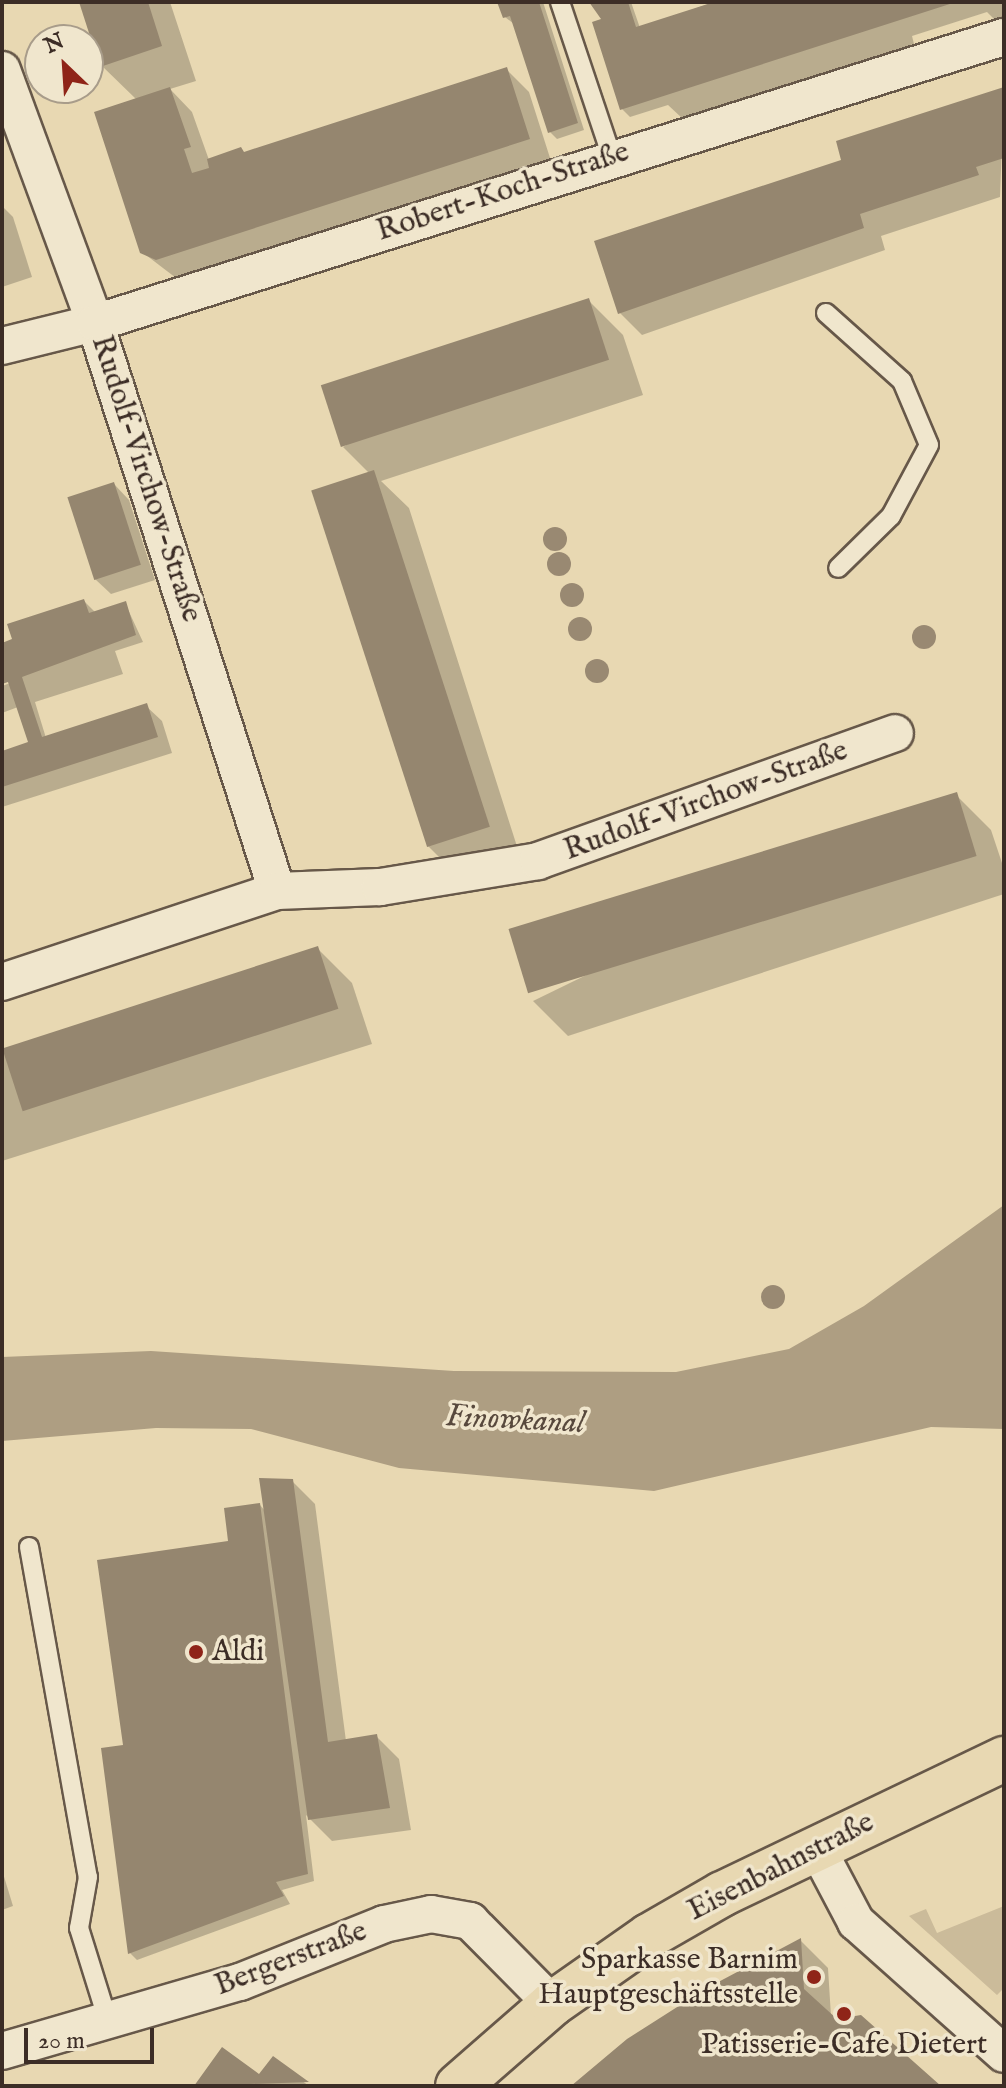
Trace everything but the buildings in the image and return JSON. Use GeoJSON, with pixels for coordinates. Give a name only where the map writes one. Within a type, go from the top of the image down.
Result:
{"type":"FeatureCollection","features":[{"type":"Feature","properties":{"kind":"main road","name":"Eisenbahnstraße"},"geometry":{"type":"LineString","coordinates":[[458,2086],[552,2004],[661,1929],[817,1848],[1004,1759]]}},
{"type":"Feature","properties":{"kind":"street","name":"Robert-Koch-Straße"},"geometry":{"type":"LineString","coordinates":[[2,346],[95,323],[612,157],[1004,37]]}},
{"type":"Feature","properties":{"kind":"street","name":"Rudolf-Virchow-Straße"},"geometry":{"type":"LineString","coordinates":[[4,86],[95,323],[277,891]]}},
{"type":"Feature","properties":{"kind":"street","name":"Rudolf-Virchow-Straße"},"geometry":{"type":"LineString","coordinates":[[2,982],[277,891],[380,887],[538,861],[895,733]]}},
{"type":"Feature","properties":{"kind":"street"},"geometry":{"type":"LineString","coordinates":[[817,1848],[856,1922],[1004,2054]]}},
{"type":"Feature","properties":{"kind":"street","name":"Bergerstraße"},"geometry":{"type":"LineString","coordinates":[[2,2051],[240,1982],[384,1924],[431,1914],[470,1921],[552,2004]]}},
{"type":"Feature","properties":{"kind":"lane"},"geometry":{"type":"LineString","coordinates":[[560,2],[612,157]]}},
{"type":"Feature","properties":{"kind":"lane"},"geometry":{"type":"LineString","coordinates":[[826,313],[902,381],[929,445],[891,516],[838,568]]}},
{"type":"Feature","properties":{"kind":"lane"},"geometry":{"type":"LineString","coordinates":[[29,1547],[88,1877],[79,1928],[108,2021]]}},
{"type":"Feature","properties":{"kind":"shaded area"},"geometry":{"type":"Polygon","coordinates":[[[1004,1906],[1004,1988],[997,1995],[909,1916],[926,1909],[937,1933],[1004,1906]]]}},
{"type":"Feature","properties":{"kind":"water","name":"Finowkanal"},"geometry":{"type":"Polygon","coordinates":[[[1004,1205],[1004,1429],[931,1427],[654,1491],[399,1468],[251,1429],[156,1428],[2,1441],[2,1357],[151,1351],[454,1371],[676,1372],[789,1349],[864,1306],[1004,1205]]]}},
{"type":"Feature","properties":{"kind":"place","name":"Aldi"},"geometry":{"type":"Point","coordinates":[196,1652]}},
{"type":"Feature","properties":{"kind":"place","name":"Sparkasse Barnim Hauptgeschäftsstelle"},"geometry":{"type":"Point","coordinates":[814,1977]}},
{"type":"Feature","properties":{"kind":"place","name":"Patisserie-Cafe Dietert"},"geometry":{"type":"Point","coordinates":[844,2014]}}]}
